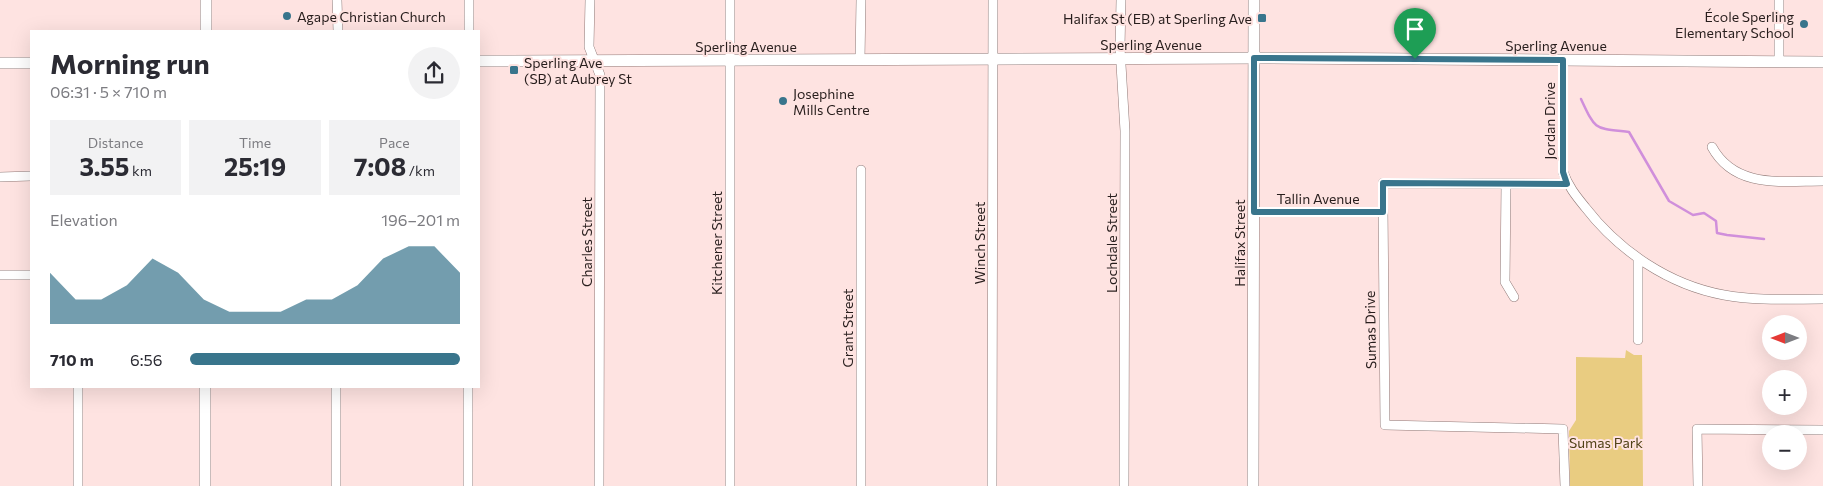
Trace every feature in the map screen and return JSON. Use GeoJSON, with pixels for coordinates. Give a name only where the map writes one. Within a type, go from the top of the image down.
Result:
{"type":"FeatureCollection","features":[{"type":"Feature","properties":{"kind":"street"},"geometry":{"type":"LineString","coordinates":[[206,0],[206,30]]}},
{"type":"Feature","properties":{"kind":"street"},"geometry":{"type":"LineString","coordinates":[[337,0],[338,30]]}},
{"type":"Feature","properties":{"kind":"street"},"geometry":{"type":"LineString","coordinates":[[469,0],[469,30]]}},
{"type":"Feature","properties":{"kind":"street","name":"Charles Street"},"geometry":{"type":"LineString","coordinates":[[590,0],[589,47],[600,74],[599,486]]}},
{"type":"Feature","properties":{"kind":"street","name":"Kitchener Street"},"geometry":{"type":"LineString","coordinates":[[730,0],[730,486]]}},
{"type":"Feature","properties":{"kind":"street"},"geometry":{"type":"LineString","coordinates":[[860,60],[861,0]]}},
{"type":"Feature","properties":{"kind":"street","name":"Winch Street"},"geometry":{"type":"LineString","coordinates":[[992,486],[993,0]]}},
{"type":"Feature","properties":{"kind":"street","name":"Lochdale Street"},"geometry":{"type":"LineString","coordinates":[[1121,0],[1121,59],[1125,131],[1124,486]]}},
{"type":"Feature","properties":{"kind":"street","name":"Halifax Street"},"geometry":{"type":"LineString","coordinates":[[1253,486],[1254,0]]}},
{"type":"Feature","properties":{"kind":"street"},"geometry":{"type":"LineString","coordinates":[[1779,0],[1779,62]]}},
{"type":"Feature","properties":{"kind":"street","name":"Sperling Avenue"},"geometry":{"type":"LineString","coordinates":[[480,61],[1254,58],[1823,62]]}},
{"type":"Feature","properties":{"kind":"street","name":"Jordan Drive"},"geometry":{"type":"LineString","coordinates":[[1563,60],[1563,172],[1567,184],[1602,228],[1616,242],[1638,258],[1681,281],[1722,294],[1756,299],[1823,299]]}},
{"type":"Feature","properties":{"kind":"street"},"geometry":{"type":"LineString","coordinates":[[0,63],[30,63]]}},
{"type":"Feature","properties":{"kind":"street"},"geometry":{"type":"LineString","coordinates":[[1712,147],[1719,160],[1736,173],[1752,179],[1823,181]]}},
{"type":"Feature","properties":{"kind":"street","name":"Grant Street"},"geometry":{"type":"LineString","coordinates":[[861,486],[862,170]]}},
{"type":"Feature","properties":{"kind":"street"},"geometry":{"type":"LineString","coordinates":[[0,177],[30,176]]}},
{"type":"Feature","properties":{"kind":"street","name":"Sumas Drive"},"geometry":{"type":"LineString","coordinates":[[1565,486],[1563,429],[1385,425],[1383,183],[1567,184]]}},
{"type":"Feature","properties":{"kind":"street"},"geometry":{"type":"LineString","coordinates":[[1506,184],[1505,282],[1514,297]]}},
{"type":"Feature","properties":{"kind":"street","name":"Tallin Avenue"},"geometry":{"type":"LineString","coordinates":[[1254,212],[1383,212]]}},
{"type":"Feature","properties":{"kind":"street"},"geometry":{"type":"LineString","coordinates":[[1638,258],[1638,340]]}},
{"type":"Feature","properties":{"kind":"street"},"geometry":{"type":"LineString","coordinates":[[0,275],[30,275]]}},
{"type":"Feature","properties":{"kind":"street"},"geometry":{"type":"LineString","coordinates":[[78,388],[78,486]]}},
{"type":"Feature","properties":{"kind":"street"},"geometry":{"type":"LineString","coordinates":[[205,388],[205,486]]}},
{"type":"Feature","properties":{"kind":"street"},"geometry":{"type":"LineString","coordinates":[[336,388],[336,486]]}},
{"type":"Feature","properties":{"kind":"street"},"geometry":{"type":"LineString","coordinates":[[468,388],[468,486]]}},
{"type":"Feature","properties":{"kind":"street"},"geometry":{"type":"LineString","coordinates":[[1698,486],[1696,430],[1823,430]]}},
{"type":"Feature","properties":{"kind":"green space","name":"Sumas Park"},"geometry":{"type":"Polygon","coordinates":[[[1626,350],[1634,355],[1642,355],[1643,486],[1570,486],[1569,431],[1576,420],[1576,357],[1625,358],[1626,350]]]}},
{"type":"Feature","properties":{"kind":"waterway"},"geometry":{"type":"LineString","coordinates":[[1581,99],[1590,117],[1598,126],[1609,130],[1629,132],[1669,201],[1693,215],[1704,213],[1716,221],[1717,233],[1764,239]]}},
{"type":"Feature","properties":{"kind":"place","name":"Agape Christian Church"},"geometry":{"type":"Point","coordinates":[287,16]}},
{"type":"Feature","properties":{"kind":"place","name":"Halifax St (EB) at Sperling Ave"},"geometry":{"type":"Point","coordinates":[1262,18]}},
{"type":"Feature","properties":{"kind":"place","name":"École Sperling Elementary School"},"geometry":{"type":"Point","coordinates":[1804,24]}},
{"type":"Feature","properties":{"kind":"place","name":"Sperling Ave (SB) at Aubrey St"},"geometry":{"type":"Point","coordinates":[514,70]}},
{"type":"Feature","properties":{"kind":"place","name":"Josephine Mills Centre"},"geometry":{"type":"Point","coordinates":[783,101]}},
{"type":"Feature","properties":{"kind":"route"},"geometry":{"type":"LineString","coordinates":[[1254,58],[1415,59],[1563,60],[1563,172],[1567,184],[1383,183],[1383,212],[1254,212],[1254,58]]}}]}
